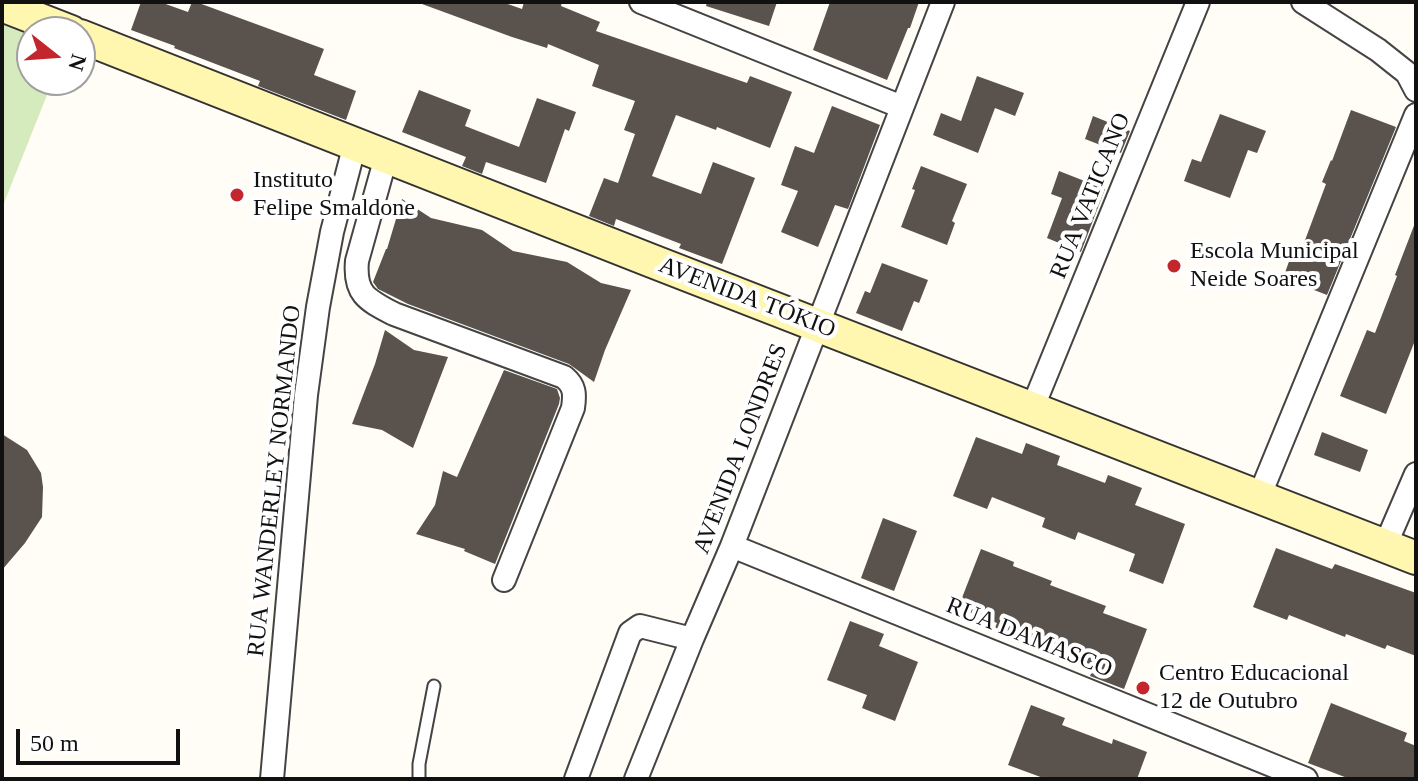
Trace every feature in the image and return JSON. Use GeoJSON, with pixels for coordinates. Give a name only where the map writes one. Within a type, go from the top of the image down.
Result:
{"type":"FeatureCollection","features":[{"type":"Feature","properties":{"kind":"street"},"geometry":{"type":"LineString","coordinates":[[641,2],[902,107]]}},
{"type":"Feature","properties":{"kind":"street","name":"AVENIDA LONDRES"},"geometry":{"type":"LineString","coordinates":[[640,778],[943,2]]}},
{"type":"Feature","properties":{"kind":"street","name":"RUA VATICANO"},"geometry":{"type":"LineString","coordinates":[[1032,409],[1198,2]]}},
{"type":"Feature","properties":{"kind":"street"},"geometry":{"type":"LineString","coordinates":[[1303,2],[1378,50],[1407,73],[1416,90]]}},
{"type":"Feature","properties":{"kind":"street"},"geometry":{"type":"LineString","coordinates":[[2,5],[30,16]]}},
{"type":"Feature","properties":{"kind":"street","name":"AVENIDA TÓKIO"},"geometry":{"type":"LineString","coordinates":[[96,42],[1416,558]]}},
{"type":"Feature","properties":{"kind":"street"},"geometry":{"type":"LineString","coordinates":[[1259,497],[1416,115]]}},
{"type":"Feature","properties":{"kind":"street","name":"RUA WANDERLEY NORMANDO"},"geometry":{"type":"LineString","coordinates":[[272,779],[306,395],[332,232],[355,144]]}},
{"type":"Feature","properties":{"kind":"street"},"geometry":{"type":"LineString","coordinates":[[386,157],[357,261],[355,276],[360,291],[394,314],[564,377],[571,383],[575,394],[573,408],[504,580]]}},
{"type":"Feature","properties":{"kind":"street"},"geometry":{"type":"LineString","coordinates":[[1385,546],[1416,474]]}},
{"type":"Feature","properties":{"kind":"street","name":"RUA DAMASCO"},"geometry":{"type":"LineString","coordinates":[[732,546],[1306,779]]}},
{"type":"Feature","properties":{"kind":"street"},"geometry":{"type":"LineString","coordinates":[[576,779],[630,633],[640,626],[692,639]]}},
{"type":"Feature","properties":{"kind":"lane"},"geometry":{"type":"LineString","coordinates":[[419,779],[434,686]]}},
{"type":"Feature","properties":{"kind":"green space"},"geometry":{"type":"Polygon","coordinates":[[[2,15],[16,23],[16,96],[47,96],[2,208],[2,15]]]}},
{"type":"Feature","properties":{"kind":"building"},"geometry":{"type":"Polygon","coordinates":[[[141,2],[160,2],[188,12],[192,2],[196,2],[324,49],[314,75],[356,91],[346,120],[258,86],[260,81],[131,30],[141,2]]]}},
{"type":"Feature","properties":{"kind":"building"},"geometry":{"type":"Polygon","coordinates":[[[422,2],[502,2],[522,9],[524,2],[562,2],[561,6],[600,22],[596,31],[747,83],[750,76],[792,92],[770,148],[676,115],[652,176],[701,194],[713,162],[755,178],[722,264],[616,219],[614,226],[589,216],[604,178],[618,183],[635,134],[624,130],[635,101],[592,86],[599,65],[548,44],[547,48],[512,37],[422,2]]]}},
{"type":"Feature","properties":{"kind":"building"},"geometry":{"type":"Polygon","coordinates":[[[707,2],[777,2],[769,26],[706,6],[707,2]]]}},
{"type":"Feature","properties":{"kind":"building"},"geometry":{"type":"Polygon","coordinates":[[[830,2],[919,2],[887,80],[813,50],[830,2]]]}},
{"type":"Feature","properties":{"kind":"building"},"geometry":{"type":"Polygon","coordinates":[[[977,76],[1024,93],[1015,116],[995,108],[978,153],[933,135],[941,113],[961,121],[977,76]]]}},
{"type":"Feature","properties":{"kind":"building"},"geometry":{"type":"Polygon","coordinates":[[[419,90],[471,110],[465,126],[519,147],[537,98],[576,112],[569,131],[565,129],[546,183],[486,162],[482,174],[462,166],[466,157],[402,132],[419,90]]]}},
{"type":"Feature","properties":{"kind":"building"},"geometry":{"type":"Polygon","coordinates":[[[832,106],[880,125],[848,209],[835,205],[818,247],[781,232],[798,191],[781,185],[795,146],[814,153],[832,106]]]}},
{"type":"Feature","properties":{"kind":"building"},"geometry":{"type":"Polygon","coordinates":[[[1351,110],[1396,127],[1327,295],[1283,278],[1291,256],[1298,259],[1326,184],[1322,182],[1351,110]]]}},
{"type":"Feature","properties":{"kind":"building"},"geometry":{"type":"Polygon","coordinates":[[[1220,114],[1266,131],[1257,153],[1248,150],[1230,198],[1184,181],[1192,159],[1201,162],[1220,114]]]}},
{"type":"Feature","properties":{"kind":"building"},"geometry":{"type":"Polygon","coordinates":[[[1093,116],[1130,131],[1121,153],[1085,139],[1093,116]]]}},
{"type":"Feature","properties":{"kind":"building"},"geometry":{"type":"Polygon","coordinates":[[[921,166],[967,184],[952,221],[955,223],[947,245],[901,227],[921,166]]]}},
{"type":"Feature","properties":{"kind":"building"},"geometry":{"type":"Polygon","coordinates":[[[1059,171],[1105,189],[1081,252],[1047,238],[1062,198],[1051,194],[1059,171]]]}},
{"type":"Feature","properties":{"kind":"building"},"geometry":{"type":"Polygon","coordinates":[[[402,199],[431,218],[482,230],[513,251],[567,262],[601,283],[631,290],[594,382],[569,364],[408,304],[378,289],[373,282],[402,199]]]}},
{"type":"Feature","properties":{"kind":"building"},"geometry":{"type":"Polygon","coordinates":[[[1415,223],[1416,338],[1386,414],[1340,396],[1367,330],[1375,333],[1415,223]]]}},
{"type":"Feature","properties":{"kind":"building"},"geometry":{"type":"Polygon","coordinates":[[[882,263],[928,280],[919,303],[914,301],[902,331],[856,313],[865,291],[870,293],[882,263]]]}},
{"type":"Feature","properties":{"kind":"building"},"geometry":{"type":"Polygon","coordinates":[[[385,330],[414,350],[448,357],[413,448],[382,430],[352,424],[385,330]]]}},
{"type":"Feature","properties":{"kind":"building"},"geometry":{"type":"Polygon","coordinates":[[[504,370],[557,389],[560,398],[495,564],[465,549],[416,534],[435,505],[443,471],[457,477],[504,370]]]}},
{"type":"Feature","properties":{"kind":"building"},"geometry":{"type":"Polygon","coordinates":[[[1322,432],[1368,450],[1360,472],[1314,455],[1322,432]]]}},
{"type":"Feature","properties":{"kind":"building"},"geometry":{"type":"Polygon","coordinates":[[[2,434],[27,450],[41,473],[43,487],[42,517],[2,570],[2,434]]]}},
{"type":"Feature","properties":{"kind":"building"},"geometry":{"type":"Polygon","coordinates":[[[976,437],[1022,454],[1026,443],[1060,456],[1057,465],[1105,483],[1108,475],[1142,488],[1135,505],[1185,524],[1163,584],[1129,571],[1135,554],[1078,532],[1075,540],[1042,527],[1045,518],[992,497],[987,509],[953,496],[976,437]]]}},
{"type":"Feature","properties":{"kind":"building"},"geometry":{"type":"Polygon","coordinates":[[[883,518],[917,531],[894,591],[861,578],[883,518]]]}},
{"type":"Feature","properties":{"kind":"building"},"geometry":{"type":"Polygon","coordinates":[[[1276,548],[1332,569],[1335,564],[1416,593],[1416,656],[1387,645],[1385,649],[1346,634],[1345,637],[1289,615],[1287,620],[1253,607],[1276,548]]]}},
{"type":"Feature","properties":{"kind":"building"},"geometry":{"type":"Polygon","coordinates":[[[981,549],[1052,581],[1050,585],[1106,606],[1103,613],[1147,629],[1124,689],[1090,676],[1093,669],[1050,653],[1051,649],[995,628],[997,623],[958,608],[981,549]]]}},
{"type":"Feature","properties":{"kind":"building"},"geometry":{"type":"Polygon","coordinates":[[[850,621],[884,634],[879,646],[918,662],[895,721],[862,708],[867,695],[827,680],[850,621]]]}},
{"type":"Feature","properties":{"kind":"building"},"geometry":{"type":"Polygon","coordinates":[[[1331,703],[1407,733],[1404,741],[1416,746],[1416,779],[1350,779],[1308,763],[1331,703]]]}},
{"type":"Feature","properties":{"kind":"building"},"geometry":{"type":"Polygon","coordinates":[[[1031,705],[1065,718],[1062,725],[1112,744],[1113,739],[1147,752],[1137,779],[1046,779],[1008,765],[1031,705]]]}},
{"type":"Feature","properties":{"kind":"place","name":"Instituto Felipe Smaldone"},"geometry":{"type":"Point","coordinates":[237,195]}},
{"type":"Feature","properties":{"kind":"place","name":"Escola Municipal Neide Soares"},"geometry":{"type":"Point","coordinates":[1174,266]}},
{"type":"Feature","properties":{"kind":"place","name":"Centro Educacional 12 de Outubro"},"geometry":{"type":"Point","coordinates":[1143,688]}}]}
